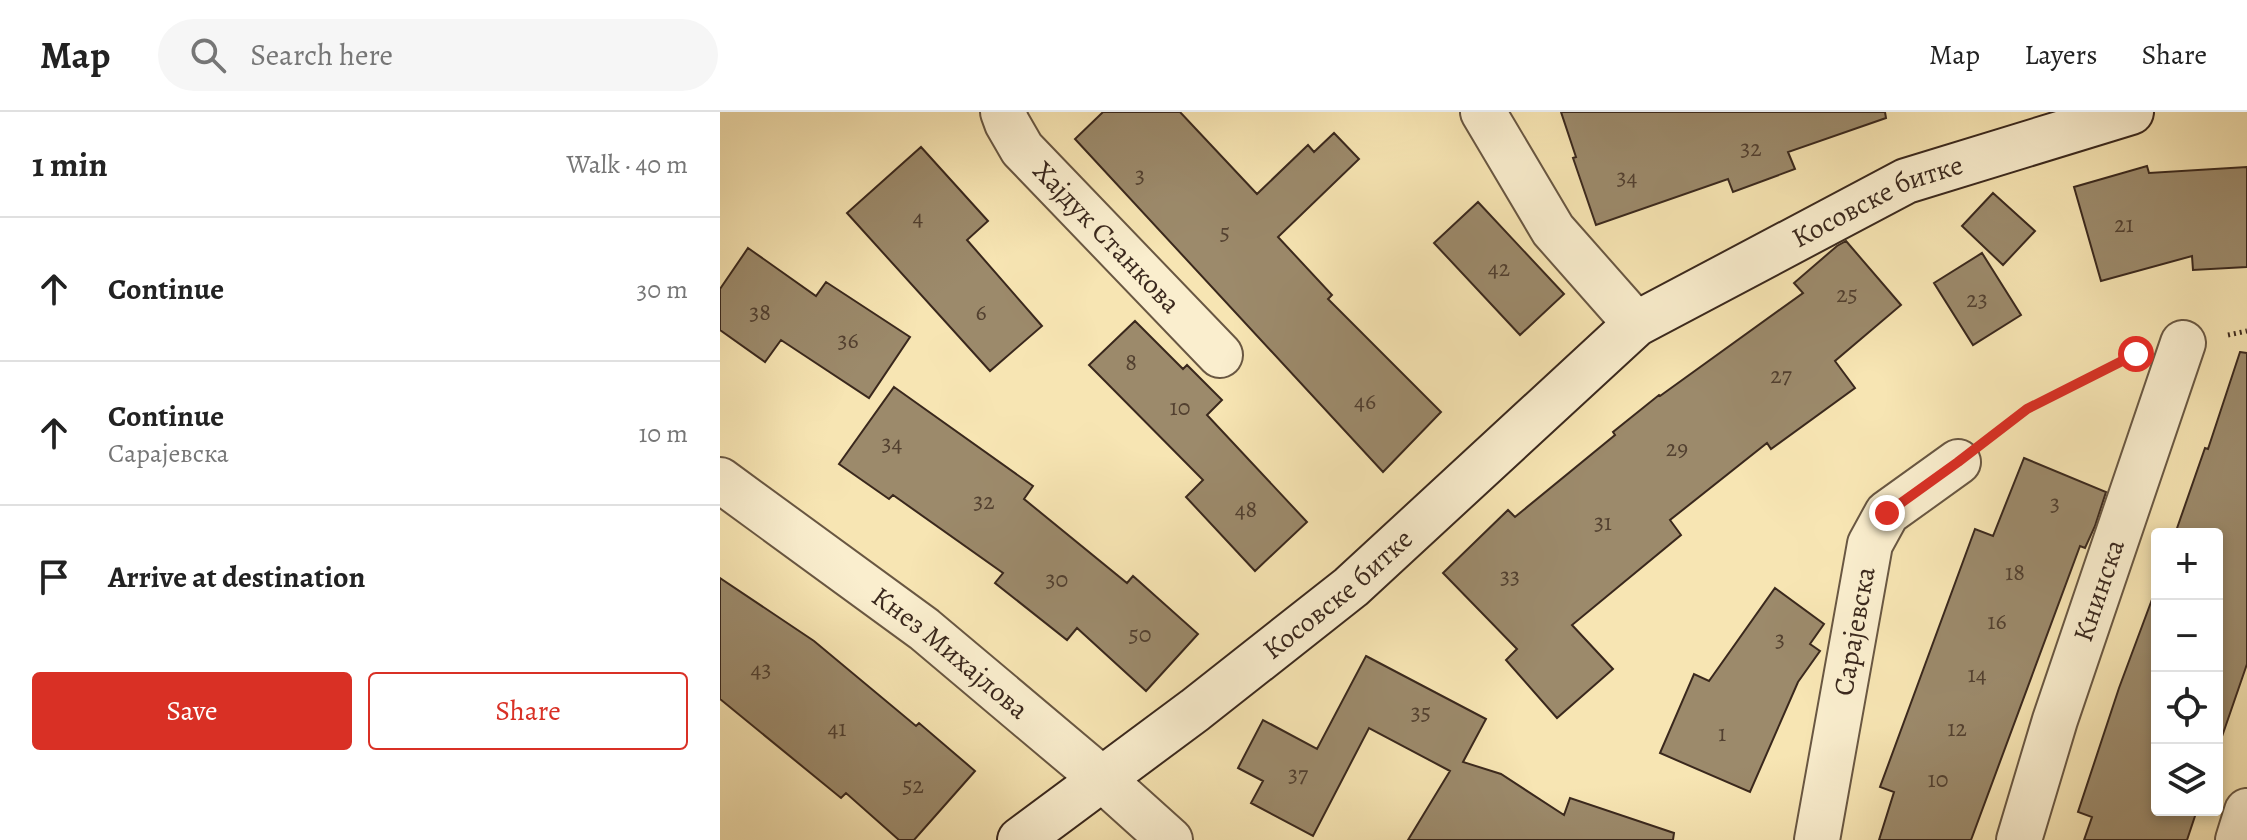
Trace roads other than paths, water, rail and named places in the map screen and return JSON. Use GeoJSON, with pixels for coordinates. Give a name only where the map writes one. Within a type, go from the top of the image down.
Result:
{"type":"FeatureCollection","features":[{"type":"Feature","properties":{"kind":"street","name":"Хајдук Станкова"},"geometry":{"type":"LineString","coordinates":[[1003,112],[1022,149],[1220,355]]}},
{"type":"Feature","properties":{"kind":"street"},"geometry":{"type":"LineString","coordinates":[[1483,112],[1553,230],[1636,324]]}},
{"type":"Feature","properties":{"kind":"street","name":"Косовске битке"},"geometry":{"type":"LineString","coordinates":[[1020,840],[1195,710],[1351,587],[1636,324],[1906,181],[2131,112]]}},
{"type":"Feature","properties":{"kind":"street","name":"Книнска"},"geometry":{"type":"LineString","coordinates":[[2019,840],[2055,720],[2183,343]]}},
{"type":"Feature","properties":{"kind":"street","name":"Сарајевска"},"geometry":{"type":"LineString","coordinates":[[1817,840],[1870,544],[1887,513],[1958,462]]}},
{"type":"Feature","properties":{"kind":"street","name":"Кнез Михајлова"},"geometry":{"type":"LineString","coordinates":[[720,480],[924,629],[1170,840]]}},
{"type":"Feature","properties":{"kind":"street"},"geometry":{"type":"LineString","coordinates":[[2238,840],[2247,811]]}}]}
